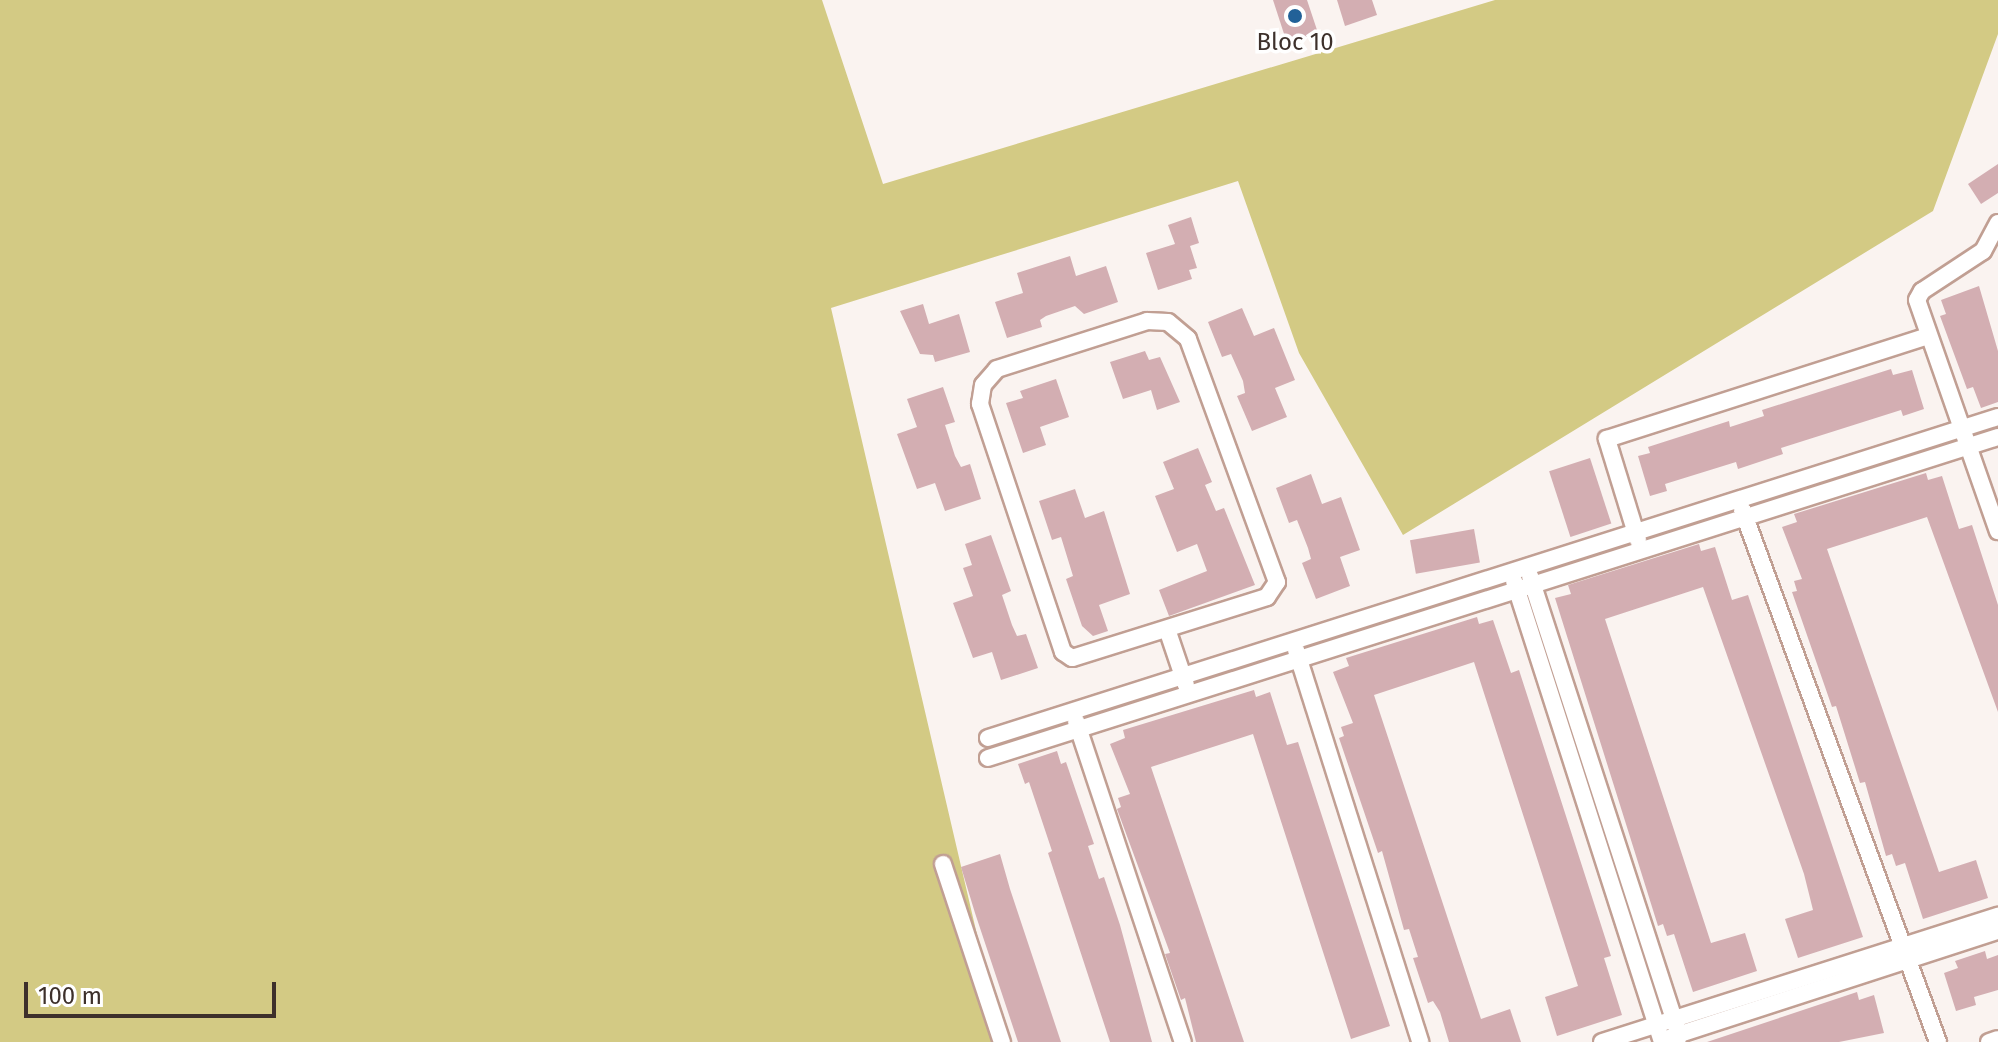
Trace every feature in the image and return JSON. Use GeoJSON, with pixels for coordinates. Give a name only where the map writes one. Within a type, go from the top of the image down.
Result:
{"type":"FeatureCollection","features":[{"type":"Feature","properties":{"kind":"street"},"geometry":{"type":"LineString","coordinates":[[1998,223],[1979,255],[1918,294],[1928,336],[1998,531]]}},
{"type":"Feature","properties":{"kind":"street"},"geometry":{"type":"LineString","coordinates":[[1147,321],[1168,322],[1188,339],[1278,576],[1267,597],[1167,629],[1076,659],[1063,652],[980,404],[983,385],[997,369],[1147,321]]}},
{"type":"Feature","properties":{"kind":"street"},"geometry":{"type":"LineString","coordinates":[[1641,550],[1607,439],[1928,336]]}},
{"type":"Feature","properties":{"kind":"street"},"geometry":{"type":"LineString","coordinates":[[988,738],[1998,417]]}},
{"type":"Feature","properties":{"kind":"street"},"geometry":{"type":"LineString","coordinates":[[988,758],[1998,437]]}},
{"type":"Feature","properties":{"kind":"street"},"geometry":{"type":"LineString","coordinates":[[1739,500],[1938,1042]]}},
{"type":"Feature","properties":{"kind":"street"},"geometry":{"type":"LineString","coordinates":[[1524,587],[1528,567]]}},
{"type":"Feature","properties":{"kind":"street"},"geometry":{"type":"LineString","coordinates":[[1511,572],[1524,587],[1666,1035]]}},
{"type":"Feature","properties":{"kind":"street"},"geometry":{"type":"LineString","coordinates":[[1167,629],[1189,694]]}},
{"type":"Feature","properties":{"kind":"street"},"geometry":{"type":"LineString","coordinates":[[1293,641],[1420,1042]]}},
{"type":"Feature","properties":{"kind":"street"},"geometry":{"type":"LineString","coordinates":[[1073,711],[1183,1042]]}},
{"type":"Feature","properties":{"kind":"street"},"geometry":{"type":"LineString","coordinates":[[943,864],[1002,1042]]}},
{"type":"Feature","properties":{"kind":"street"},"geometry":{"type":"LineString","coordinates":[[1602,1042],[1666,1035],[1905,953],[1998,916]]}},
{"type":"Feature","properties":{"kind":"street"},"geometry":{"type":"LineString","coordinates":[[1905,953],[1998,931]]}},
{"type":"Feature","properties":{"kind":"street"},"geometry":{"type":"LineString","coordinates":[[1989,1042],[1998,1039]]}},
{"type":"Feature","properties":{"kind":"shaded area"},"geometry":{"type":"Polygon","coordinates":[[[0,0],[822,0],[883,184],[1495,0],[1998,0],[1998,34],[1933,211],[1403,535],[1299,353],[1238,181],[831,308],[1002,1042],[0,1042],[0,0]]]}},
{"type":"Feature","properties":{"kind":"building","name":"Bloc 10"},"geometry":{"type":"Polygon","coordinates":[[[1273,0],[1307,0],[1318,33],[1287,43],[1273,0]]]}},
{"type":"Feature","properties":{"kind":"building"},"geometry":{"type":"Polygon","coordinates":[[[1337,0],[1372,0],[1377,15],[1345,26],[1337,0]]]}},
{"type":"Feature","properties":{"kind":"building"},"geometry":{"type":"Polygon","coordinates":[[[1998,164],[1998,193],[1981,204],[1968,184],[1998,164]]]}},
{"type":"Feature","properties":{"kind":"building"},"geometry":{"type":"Polygon","coordinates":[[[1191,217],[1199,243],[1190,246],[1197,268],[1189,270],[1192,279],[1158,290],[1146,253],[1175,244],[1168,225],[1191,217]]]}},
{"type":"Feature","properties":{"kind":"building"},"geometry":{"type":"Polygon","coordinates":[[[1070,256],[1076,276],[1106,266],[1118,302],[1084,314],[1075,306],[1046,316],[1040,320],[1042,327],[1007,338],[995,302],[1023,293],[1017,273],[1070,256]]]}},
{"type":"Feature","properties":{"kind":"building"},"geometry":{"type":"Polygon","coordinates":[[[1979,286],[1998,351],[1998,402],[1981,408],[1973,387],[1967,389],[1940,316],[1946,314],[1941,300],[1979,286]]]}},
{"type":"Feature","properties":{"kind":"building"},"geometry":{"type":"Polygon","coordinates":[[[923,304],[929,324],[959,314],[970,352],[935,362],[933,355],[920,354],[900,311],[923,304]]]}},
{"type":"Feature","properties":{"kind":"building"},"geometry":{"type":"Polygon","coordinates":[[[1242,308],[1254,336],[1274,328],[1295,380],[1275,388],[1287,417],[1252,431],[1237,396],[1245,393],[1243,381],[1231,354],[1222,357],[1208,322],[1242,308]]]}},
{"type":"Feature","properties":{"kind":"building"},"geometry":{"type":"Polygon","coordinates":[[[1145,351],[1149,360],[1160,357],[1180,402],[1157,410],[1151,390],[1123,399],[1110,362],[1145,351]]]}},
{"type":"Feature","properties":{"kind":"building"},"geometry":{"type":"Polygon","coordinates":[[[1891,369],[1893,375],[1912,370],[1924,409],[1903,416],[1901,410],[1781,448],[1783,454],[1738,469],[1736,462],[1665,484],[1667,491],[1650,496],[1638,456],[1650,453],[1648,447],[1729,421],[1730,427],[1764,416],[1762,410],[1891,369]]]}},
{"type":"Feature","properties":{"kind":"building"},"geometry":{"type":"Polygon","coordinates":[[[1056,379],[1069,417],[1040,427],[1046,445],[1023,453],[1006,403],[1023,398],[1020,391],[1056,379]]]}},
{"type":"Feature","properties":{"kind":"building"},"geometry":{"type":"Polygon","coordinates":[[[943,387],[955,422],[945,425],[955,456],[961,467],[970,464],[981,499],[945,511],[935,483],[917,489],[897,434],[917,427],[907,399],[943,387]]]}},
{"type":"Feature","properties":{"kind":"building"},"geometry":{"type":"Polygon","coordinates":[[[1198,448],[1212,482],[1205,485],[1216,511],[1224,508],[1255,585],[1169,616],[1159,590],[1207,571],[1197,544],[1177,552],[1155,496],[1174,489],[1163,462],[1198,448]]]}},
{"type":"Feature","properties":{"kind":"building"},"geometry":{"type":"Polygon","coordinates":[[[1590,458],[1611,524],[1570,537],[1549,471],[1590,458]]]}},
{"type":"Feature","properties":{"kind":"building"},"geometry":{"type":"Polygon","coordinates":[[[1926,473],[1928,480],[1942,476],[1959,529],[1972,525],[1998,605],[1998,712],[1927,517],[1827,549],[1939,872],[1976,860],[1988,898],[1923,919],[1905,863],[1896,866],[1892,854],[1886,856],[1865,782],[1860,783],[1836,706],[1832,707],[1792,592],[1797,591],[1794,581],[1802,579],[1782,527],[1797,522],[1794,514],[1926,473]]]}},
{"type":"Feature","properties":{"kind":"building"},"geometry":{"type":"Polygon","coordinates":[[[1311,474],[1322,504],[1341,497],[1360,550],[1340,557],[1350,586],[1316,599],[1302,563],[1311,559],[1308,548],[1297,520],[1289,523],[1276,488],[1311,474]]]}},
{"type":"Feature","properties":{"kind":"building"},"geometry":{"type":"Polygon","coordinates":[[[1075,489],[1085,518],[1104,511],[1130,594],[1099,605],[1108,631],[1093,636],[1082,626],[1066,579],[1073,576],[1061,537],[1052,540],[1039,501],[1075,489]]]}},
{"type":"Feature","properties":{"kind":"building"},"geometry":{"type":"Polygon","coordinates":[[[1474,529],[1480,562],[1416,574],[1410,540],[1474,529]]]}},
{"type":"Feature","properties":{"kind":"building"},"geometry":{"type":"Polygon","coordinates":[[[991,535],[1011,591],[1002,595],[1012,625],[1017,636],[1026,634],[1038,668],[1001,680],[992,652],[973,658],[953,603],[973,596],[963,568],[972,565],[965,544],[991,535]]]}},
{"type":"Feature","properties":{"kind":"building"},"geometry":{"type":"Polygon","coordinates":[[[1699,544],[1701,551],[1715,547],[1732,600],[1748,595],[1863,937],[1798,958],[1785,919],[1813,910],[1804,874],[1703,587],[1605,619],[1711,943],[1745,933],[1757,971],[1693,992],[1674,934],[1667,936],[1663,924],[1658,926],[1555,598],[1571,594],[1568,585],[1699,544]]]}},
{"type":"Feature","properties":{"kind":"building"},"geometry":{"type":"Polygon","coordinates":[[[1477,617],[1479,624],[1493,620],[1511,673],[1519,670],[1611,956],[1604,958],[1622,1015],[1557,1036],[1545,997],[1578,986],[1474,662],[1374,695],[1481,1019],[1510,1009],[1521,1042],[1449,1042],[1440,1012],[1433,1001],[1428,1003],[1413,958],[1418,957],[1409,929],[1404,930],[1382,851],[1378,853],[1339,738],[1344,736],[1341,727],[1353,723],[1333,672],[1349,666],[1346,658],[1477,617]]]}},
{"type":"Feature","properties":{"kind":"building"},"geometry":{"type":"Polygon","coordinates":[[[1254,690],[1256,697],[1270,692],[1287,745],[1298,742],[1390,1026],[1351,1039],[1253,734],[1151,767],[1244,1042],[1196,1042],[1185,998],[1181,1000],[1165,954],[1170,953],[1117,809],[1121,807],[1118,798],[1130,794],[1110,744],[1125,738],[1123,730],[1254,690]]]}},
{"type":"Feature","properties":{"kind":"building"},"geometry":{"type":"Polygon","coordinates":[[[1057,751],[1061,764],[1066,762],[1094,844],[1088,846],[1099,879],[1104,877],[1120,925],[1152,1042],[1110,1042],[1048,853],[1052,851],[1029,782],[1025,784],[1018,764],[1057,751]]]}},
{"type":"Feature","properties":{"kind":"building"},"geometry":{"type":"Polygon","coordinates":[[[1000,854],[1061,1042],[1018,1042],[975,913],[961,867],[1000,854]]]}},
{"type":"Feature","properties":{"kind":"building"},"geometry":{"type":"Polygon","coordinates":[[[1985,951],[1987,959],[1998,955],[1998,990],[1974,997],[1976,1005],[1956,1011],[1944,973],[1958,968],[1955,961],[1985,951]]]}},
{"type":"Feature","properties":{"kind":"building"},"geometry":{"type":"Polygon","coordinates":[[[1857,992],[1859,1000],[1874,995],[1884,1033],[1839,1042],[1707,1042],[1857,992]]]}},
{"type":"Feature","properties":{"kind":"place","name":"Bloc 10"},"geometry":{"type":"Point","coordinates":[1295,16]}}]}
